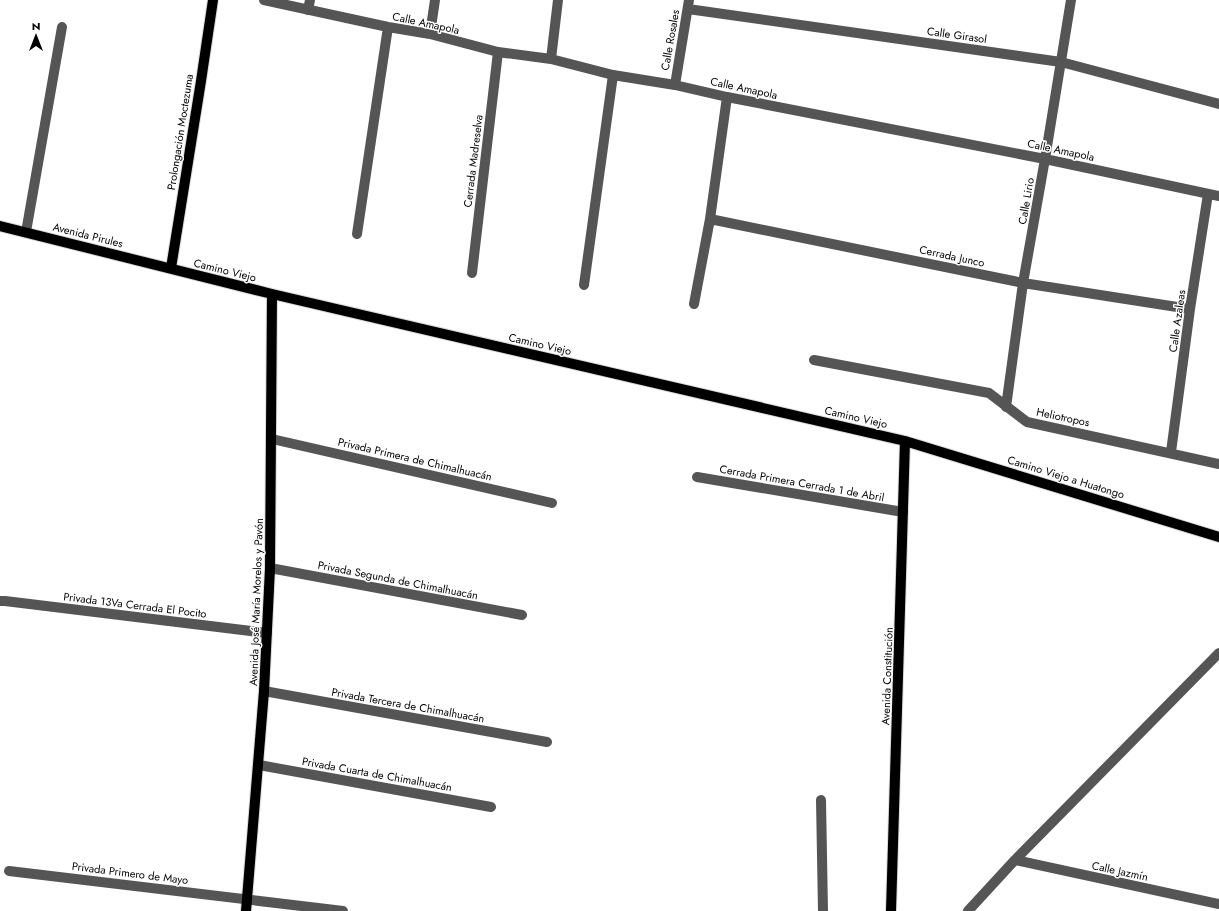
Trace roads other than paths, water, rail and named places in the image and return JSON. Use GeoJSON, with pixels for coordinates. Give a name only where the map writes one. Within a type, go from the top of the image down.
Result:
{"type":"FeatureCollection","features":[{"type":"Feature","properties":{"kind":"main road","name":"Prolongación Moctezuma"},"geometry":{"type":"LineString","coordinates":[[171,268],[201,81],[212,0]]}},
{"type":"Feature","properties":{"kind":"main road","name":"Avenida Pirules"},"geometry":{"type":"LineString","coordinates":[[0,226],[171,268]]}},
{"type":"Feature","properties":{"kind":"main road","name":"Camino Viejo"},"geometry":{"type":"LineString","coordinates":[[171,268],[272,294],[905,441]]}},
{"type":"Feature","properties":{"kind":"main road","name":"Avenida José María Morelos y Pavón"},"geometry":{"type":"LineString","coordinates":[[246,911],[259,765],[270,568],[272,294]]}},
{"type":"Feature","properties":{"kind":"main road","name":"Avenida Constitución"},"geometry":{"type":"LineString","coordinates":[[892,911],[905,441]]}},
{"type":"Feature","properties":{"kind":"main road","name":"Camino Viejo a Huatongo"},"geometry":{"type":"LineString","coordinates":[[905,441],[1219,537]]}},
{"type":"Feature","properties":{"kind":"street","name":"Calle Amapola"},"geometry":{"type":"LineString","coordinates":[[264,0],[309,5],[388,27],[430,34],[498,52],[551,59],[613,75],[675,85],[727,97],[1045,159],[1219,196]]}},
{"type":"Feature","properties":{"kind":"street"},"geometry":{"type":"LineString","coordinates":[[430,34],[435,0]]}},
{"type":"Feature","properties":{"kind":"street"},"geometry":{"type":"LineString","coordinates":[[551,59],[558,0]]}},
{"type":"Feature","properties":{"kind":"street","name":"Calle Lirio"},"geometry":{"type":"LineString","coordinates":[[1006,407],[1023,283],[1071,0]]}},
{"type":"Feature","properties":{"kind":"street","name":"Calle Girasol"},"geometry":{"type":"LineString","coordinates":[[688,4],[1061,62],[1219,104]]}},
{"type":"Feature","properties":{"kind":"street","name":"Calle Rosales"},"geometry":{"type":"LineString","coordinates":[[675,85],[688,4]]}},
{"type":"Feature","properties":{"kind":"street"},"geometry":{"type":"LineString","coordinates":[[26,232],[62,27]]}},
{"type":"Feature","properties":{"kind":"street"},"geometry":{"type":"LineString","coordinates":[[357,234],[388,27]]}},
{"type":"Feature","properties":{"kind":"street","name":"Cerrada Madreselva"},"geometry":{"type":"LineString","coordinates":[[472,273],[498,52]]}},
{"type":"Feature","properties":{"kind":"street"},"geometry":{"type":"LineString","coordinates":[[584,285],[613,75]]}},
{"type":"Feature","properties":{"kind":"street"},"geometry":{"type":"LineString","coordinates":[[694,304],[710,219],[727,97]]}},
{"type":"Feature","properties":{"kind":"street","name":"Calle Azaleas"},"geometry":{"type":"LineString","coordinates":[[1171,452],[1190,308],[1208,194]]}},
{"type":"Feature","properties":{"kind":"street","name":"Cerrada Junco"},"geometry":{"type":"LineString","coordinates":[[710,219],[1023,283],[1190,308]]}},
{"type":"Feature","properties":{"kind":"street","name":"Heliotropos"},"geometry":{"type":"LineString","coordinates":[[814,360],[989,394],[1028,422],[1171,452],[1219,464]]}},
{"type":"Feature","properties":{"kind":"street","name":"Privada Primera de Chimalhuacán"},"geometry":{"type":"LineString","coordinates":[[272,439],[552,503]]}},
{"type":"Feature","properties":{"kind":"street","name":"Cerrada Primera Cerrada 1 de Abril"},"geometry":{"type":"LineString","coordinates":[[697,477],[903,512]]}},
{"type":"Feature","properties":{"kind":"street","name":"Privada Segunda de Chimalhuacán"},"geometry":{"type":"LineString","coordinates":[[270,568],[522,615]]}},
{"type":"Feature","properties":{"kind":"street","name":"Privada 13Va Cerrada El Pocito"},"geometry":{"type":"LineString","coordinates":[[0,602],[13,602],[267,633]]}},
{"type":"Feature","properties":{"kind":"street"},"geometry":{"type":"LineString","coordinates":[[968,911],[1015,860],[1219,653]]}},
{"type":"Feature","properties":{"kind":"street","name":"Privada Tercera de Chimalhuacán"},"geometry":{"type":"LineString","coordinates":[[264,691],[547,742]]}},
{"type":"Feature","properties":{"kind":"street","name":"Privada Cuarta de Chimalhuacán"},"geometry":{"type":"LineString","coordinates":[[259,765],[491,807]]}},
{"type":"Feature","properties":{"kind":"street"},"geometry":{"type":"LineString","coordinates":[[821,800],[823,911]]}},
{"type":"Feature","properties":{"kind":"street","name":"Calle Jazmín"},"geometry":{"type":"LineString","coordinates":[[1015,860],[1219,904]]}},
{"type":"Feature","properties":{"kind":"street","name":"Privada Primero de Mayo"},"geometry":{"type":"LineString","coordinates":[[9,871],[343,911]]}}]}
